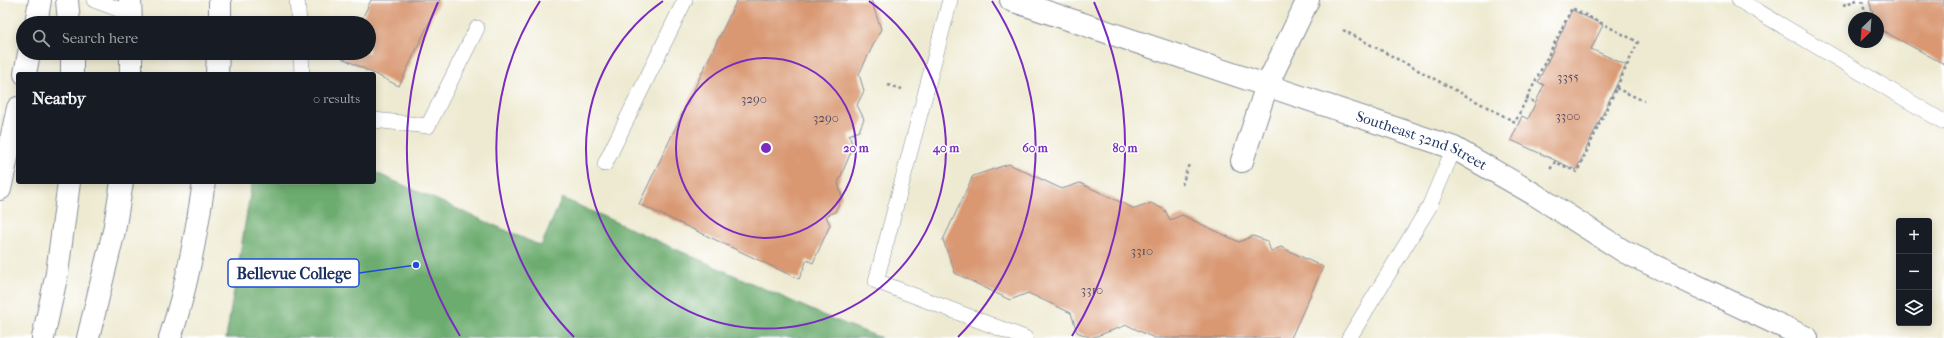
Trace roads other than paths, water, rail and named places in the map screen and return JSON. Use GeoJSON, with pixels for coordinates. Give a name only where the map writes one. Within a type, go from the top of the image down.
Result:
{"type":"FeatureCollection","features":[{"type":"Feature","properties":{"kind":"main road"},"geometry":{"type":"LineString","coordinates":[[37,16],[40,0]]}},
{"type":"Feature","properties":{"kind":"main road"},"geometry":{"type":"LineString","coordinates":[[67,0],[68,16]]}},
{"type":"Feature","properties":{"kind":"main road"},"geometry":{"type":"LineString","coordinates":[[220,0],[220,16]]}},
{"type":"Feature","properties":{"kind":"main road","name":"Southeast 32nd Street"},"geometry":{"type":"LineString","coordinates":[[1011,0],[1454,148],[1534,194],[1625,252],[1793,335]]}},
{"type":"Feature","properties":{"kind":"main road"},"geometry":{"type":"LineString","coordinates":[[1242,161],[1267,85],[1308,0]]}},
{"type":"Feature","properties":{"kind":"main road"},"geometry":{"type":"LineString","coordinates":[[25,72],[28,60]]}},
{"type":"Feature","properties":{"kind":"main road"},"geometry":{"type":"LineString","coordinates":[[72,60],[72,72]]}},
{"type":"Feature","properties":{"kind":"main road"},"geometry":{"type":"LineString","coordinates":[[130,72],[131,60]]}},
{"type":"Feature","properties":{"kind":"main road"},"geometry":{"type":"LineString","coordinates":[[216,72],[217,60]]}},
{"type":"Feature","properties":{"kind":"main road"},"geometry":{"type":"LineString","coordinates":[[0,189],[16,117]]}},
{"type":"Feature","properties":{"kind":"main road"},"geometry":{"type":"LineString","coordinates":[[42,338],[54,287],[69,184]]}},
{"type":"Feature","properties":{"kind":"main road"},"geometry":{"type":"LineString","coordinates":[[88,338],[114,231],[122,184]]}},
{"type":"Feature","properties":{"kind":"main road"},"geometry":{"type":"LineString","coordinates":[[170,338],[180,308],[198,224],[204,184]]}},
{"type":"Feature","properties":{"kind":"lane"},"geometry":{"type":"LineString","coordinates":[[94,0],[130,12]]}},
{"type":"Feature","properties":{"kind":"lane"},"geometry":{"type":"LineString","coordinates":[[297,0],[298,16]]}},
{"type":"Feature","properties":{"kind":"lane"},"geometry":{"type":"LineString","coordinates":[[605,164],[685,0]]}},
{"type":"Feature","properties":{"kind":"lane"},"geometry":{"type":"LineString","coordinates":[[950,0],[876,281],[1025,338]]}},
{"type":"Feature","properties":{"kind":"lane"},"geometry":{"type":"LineString","coordinates":[[1739,0],[1944,122]]}},
{"type":"Feature","properties":{"kind":"lane"},"geometry":{"type":"LineString","coordinates":[[376,120],[428,126],[477,28]]}},
{"type":"Feature","properties":{"kind":"lane"},"geometry":{"type":"LineString","coordinates":[[301,60],[302,72]]}},
{"type":"Feature","properties":{"kind":"lane"},"geometry":{"type":"LineString","coordinates":[[1350,338],[1429,206],[1454,148]]}},
{"type":"Feature","properties":{"kind":"place","name":"Bellevue College"},"geometry":{"type":"Point","coordinates":[416,265]}}]}
